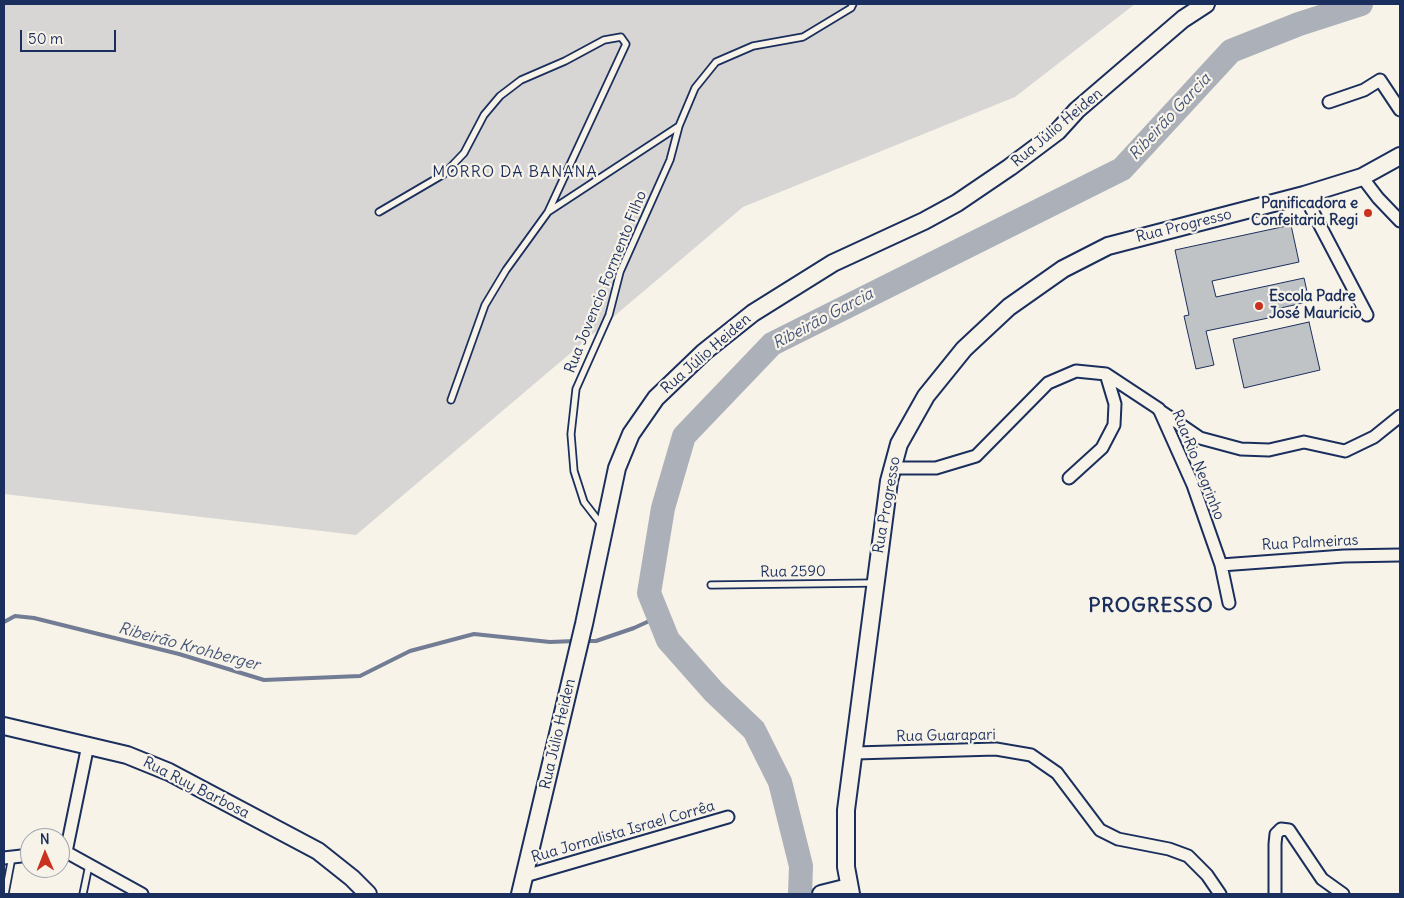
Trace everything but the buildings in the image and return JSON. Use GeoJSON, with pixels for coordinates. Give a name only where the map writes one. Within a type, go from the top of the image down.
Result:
{"type":"FeatureCollection","features":[{"type":"Feature","properties":{"kind":"street","name":"Rua Júlio Heiden"},"geometry":{"type":"LineString","coordinates":[[520,894],[606,529],[617,468],[631,434],[656,398],[704,352],[753,313],[809,276],[872,244],[924,221],[1010,167],[1058,131],[1077,110],[1183,19],[1206,4]]}},
{"type":"Feature","properties":{"kind":"street"},"geometry":{"type":"LineString","coordinates":[[1329,102],[1364,90],[1380,80],[1400,110]]}},
{"type":"Feature","properties":{"kind":"street","name":"Rua Progresso"},"geometry":{"type":"LineString","coordinates":[[850,891],[846,867],[846,810],[891,468],[899,444],[926,396],[964,349],[1009,307],[1063,269],[1108,246],[1304,195],[1362,177],[1400,156]]}},
{"type":"Feature","properties":{"kind":"street"},"geometry":{"type":"LineString","coordinates":[[1362,177],[1378,198],[1400,221]]}},
{"type":"Feature","properties":{"kind":"street"},"geometry":{"type":"LineString","coordinates":[[1304,195],[1367,315]]}},
{"type":"Feature","properties":{"kind":"street","name":"Rua Rio Negrinho"},"geometry":{"type":"LineString","coordinates":[[891,468],[936,468],[976,456],[1048,383],[1076,371],[1106,374],[1159,409],[1193,485],[1221,564],[1229,603]]}},
{"type":"Feature","properties":{"kind":"street"},"geometry":{"type":"LineString","coordinates":[[1069,478],[1102,448],[1114,425],[1116,404],[1106,374]]}},
{"type":"Feature","properties":{"kind":"street"},"geometry":{"type":"LineString","coordinates":[[1159,409],[1200,438],[1242,449],[1269,450],[1304,442],[1345,451],[1374,437],[1400,416]]}},
{"type":"Feature","properties":{"kind":"street","name":"Rua Palmeiras"},"geometry":{"type":"LineString","coordinates":[[1221,564],[1334,556],[1400,555]]}},
{"type":"Feature","properties":{"kind":"street","name":"Rua Ruy Barbosa"},"geometry":{"type":"LineString","coordinates":[[4,726],[127,755],[168,772],[318,851],[352,878],[368,894]]}},
{"type":"Feature","properties":{"kind":"street"},"geometry":{"type":"LineString","coordinates":[[69,828],[88,745]]}},
{"type":"Feature","properties":{"kind":"street","name":"Rua Guarapari"},"geometry":{"type":"LineString","coordinates":[[855,752],[996,749],[1031,756],[1057,772],[1100,830],[1118,839],[1169,848],[1188,856],[1207,876],[1220,894]]}},
{"type":"Feature","properties":{"kind":"street","name":"Rua Jornalista Israel Corrêa"},"geometry":{"type":"LineString","coordinates":[[525,876],[728,816]]}},
{"type":"Feature","properties":{"kind":"street"},"geometry":{"type":"LineString","coordinates":[[1275,894],[1274,844],[1276,834],[1281,829],[1289,830],[1322,879],[1343,894]]}},
{"type":"Feature","properties":{"kind":"street"},"geometry":{"type":"LineString","coordinates":[[70,856],[142,894]]}},
{"type":"Feature","properties":{"kind":"street"},"geometry":{"type":"LineString","coordinates":[[824,893],[850,891]]}},
{"type":"Feature","properties":{"kind":"lane","name":"Rua Jovencio Formento Filho"},"geometry":{"type":"LineString","coordinates":[[606,529],[584,502],[574,471],[571,434],[576,389],[609,315],[620,272],[670,160],[679,126],[695,88],[716,62],[753,46],[803,37],[851,8],[853,4]]}},
{"type":"Feature","properties":{"kind":"lane"},"geometry":{"type":"LineString","coordinates":[[378,212],[444,174],[464,153],[484,115],[500,96],[521,80],[565,61],[604,40],[621,37],[626,44],[548,212],[506,270],[484,305],[451,400]]}},
{"type":"Feature","properties":{"kind":"lane"},"geometry":{"type":"LineString","coordinates":[[548,212],[679,126]]}},
{"type":"Feature","properties":{"kind":"lane","name":"Rua 2590"},"geometry":{"type":"LineString","coordinates":[[712,585],[875,583]]}},
{"type":"Feature","properties":{"kind":"lane"},"geometry":{"type":"LineString","coordinates":[[5,894],[8,857]]}},
{"type":"Feature","properties":{"kind":"lane"},"geometry":{"type":"LineString","coordinates":[[83,894],[89,865]]}},
{"type":"Feature","properties":{"kind":"shaded area"},"geometry":{"type":"Polygon","coordinates":[[[4,4],[1135,4],[1015,97],[743,207],[356,535],[4,494],[4,4]]]}},
{"type":"Feature","properties":{"kind":"waterway","name":"Ribeirão Garcia"},"geometry":{"type":"LineString","coordinates":[[800,894],[801,866],[780,782],[754,730],[714,692],[668,640],[649,593],[663,508],[684,436],[772,344],[1122,169],[1231,51],[1299,24],[1361,4]]}},
{"type":"Feature","properties":{"kind":"waterway","name":"Ribeirão Krohberger"},"geometry":{"type":"LineString","coordinates":[[4,622],[15,616],[34,618],[179,654],[264,680],[360,676],[410,651],[474,634],[550,642],[575,641]]}},
{"type":"Feature","properties":{"kind":"waterway","name":"Ribeirão Krohberger"},"geometry":{"type":"LineString","coordinates":[[585,641],[596,641],[634,628],[658,617]]}},
{"type":"Feature","properties":{"kind":"place","name":"Panificadora e Confeitaria Regi"},"geometry":{"type":"Point","coordinates":[1368,213]}},
{"type":"Feature","properties":{"kind":"place","name":"Escola Padre José Maurício"},"geometry":{"type":"Point","coordinates":[1259,306]}},
{"type":"Feature","properties":{"kind":"district","name":"MORRO DA BANANA"},"geometry":{"type":"Point","coordinates":[515,172]}},
{"type":"Feature","properties":{"kind":"district","name":"PROGRESSO"},"geometry":{"type":"Point","coordinates":[1151,606]}}]}
